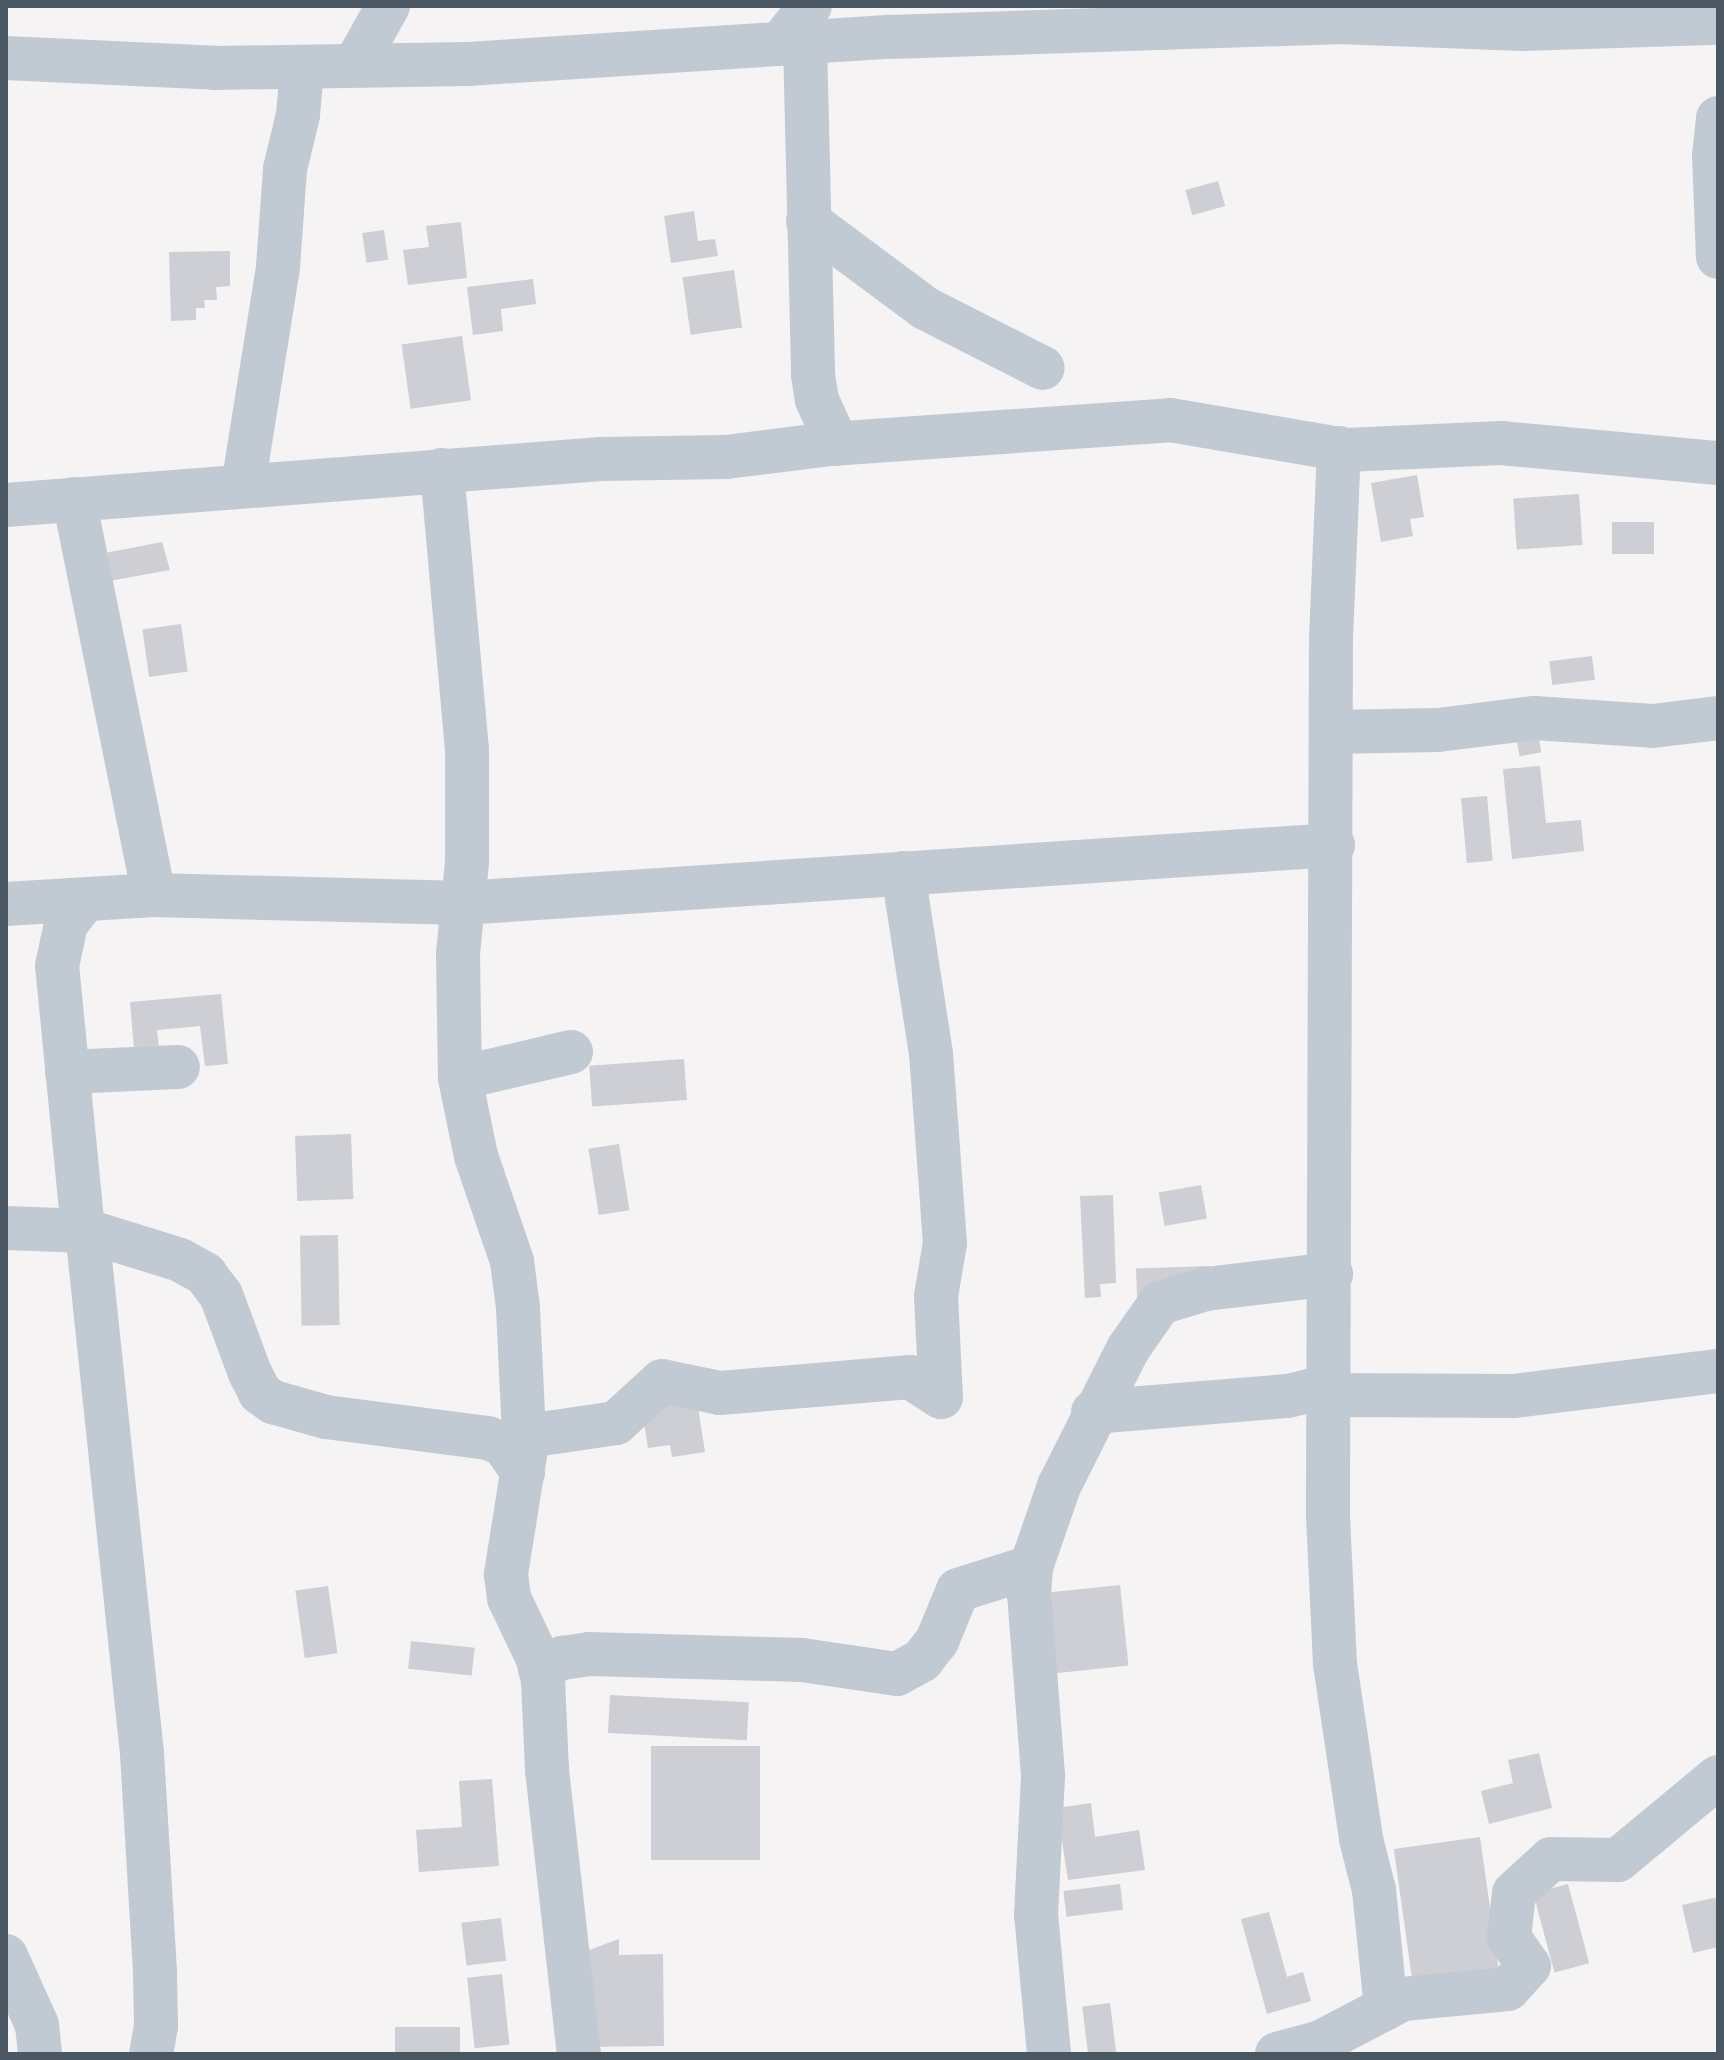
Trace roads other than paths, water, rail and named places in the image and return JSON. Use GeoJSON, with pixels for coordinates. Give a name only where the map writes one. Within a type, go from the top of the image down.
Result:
{"type":"FeatureCollection","features":[{"type":"Feature","properties":{"kind":"street"},"geometry":{"type":"LineString","coordinates":[[355,65],[388,6]]}},
{"type":"Feature","properties":{"kind":"street"},"geometry":{"type":"LineString","coordinates":[[6,58],[302,67],[468,64],[798,31],[1305,15],[1523,29],[1718,23]]}},
{"type":"Feature","properties":{"kind":"street"},"geometry":{"type":"LineString","coordinates":[[798,31],[813,375],[817,400],[837,444]]}},
{"type":"Feature","properties":{"kind":"street"},"geometry":{"type":"LineString","coordinates":[[243,486],[278,267],[285,169],[298,115],[302,67]]}},
{"type":"Feature","properties":{"kind":"street"},"geometry":{"type":"LineString","coordinates":[[1717,140],[1718,257]]}},
{"type":"Feature","properties":{"kind":"street"},"geometry":{"type":"LineString","coordinates":[[808,221],[925,308],[1043,368]]}},
{"type":"Feature","properties":{"kind":"street"},"geometry":{"type":"LineString","coordinates":[[6,505],[601,459],[726,457],[837,444],[1170,420],[1339,448],[1501,443],[1710,450]]}},
{"type":"Feature","properties":{"kind":"street"},"geometry":{"type":"LineString","coordinates":[[1339,448],[1332,540],[1331,1274],[1328,1390],[1335,1664],[1361,1839],[1374,1890],[1386,2008]]}},
{"type":"Feature","properties":{"kind":"street"},"geometry":{"type":"LineString","coordinates":[[442,470],[467,749],[463,903],[458,954],[460,1078],[476,1156],[512,1261],[524,1357],[531,1448],[506,1574],[509,1598],[549,1655],[579,2054]]}},
{"type":"Feature","properties":{"kind":"street"},"geometry":{"type":"LineString","coordinates":[[74,499],[154,895]]}},
{"type":"Feature","properties":{"kind":"street"},"geometry":{"type":"LineString","coordinates":[[1331,732],[1438,730],[1534,718],[1653,726],[1718,718]]}},
{"type":"Feature","properties":{"kind":"street"},"geometry":{"type":"LineString","coordinates":[[6,904],[154,895],[463,903],[1333,845]]}},
{"type":"Feature","properties":{"kind":"street"},"geometry":{"type":"LineString","coordinates":[[6,1228],[85,1230],[180,1260],[205,1274],[221,1295],[260,1393],[273,1402],[326,1417],[488,1438],[503,1444],[531,1448],[616,1423],[662,1381],[720,1393],[910,1377],[941,1397],[936,1296],[945,1243],[932,1069],[903,873]]}},
{"type":"Feature","properties":{"kind":"street"},"geometry":{"type":"LineString","coordinates":[[85,900],[66,924],[57,966],[142,1753],[155,1973],[156,2026],[151,2054]]}},
{"type":"Feature","properties":{"kind":"street"},"geometry":{"type":"LineString","coordinates":[[460,1078],[571,1052]]}},
{"type":"Feature","properties":{"kind":"street"},"geometry":{"type":"LineString","coordinates":[[67,1072],[178,1067]]}},
{"type":"Feature","properties":{"kind":"street"},"geometry":{"type":"LineString","coordinates":[[1049,2054],[1036,1915],[1043,1775],[1031,1567],[1093,1412],[1160,1303],[1206,1289],[1331,1274]]}},
{"type":"Feature","properties":{"kind":"street"},"geometry":{"type":"LineString","coordinates":[[1093,1412],[1328,1390],[1514,1396],[1718,1371]]}},
{"type":"Feature","properties":{"kind":"street"},"geometry":{"type":"LineString","coordinates":[[549,1655],[802,1660],[897,1674],[922,1660],[937,1641],[958,1590],[1031,1567]]}},
{"type":"Feature","properties":{"kind":"street"},"geometry":{"type":"LineString","coordinates":[[1277,2054],[1321,2042],[1403,1999],[1508,1989],[1529,1966],[1509,1937],[1514,1893],[1551,1859],[1618,1860],[1718,1777]]}},
{"type":"Feature","properties":{"kind":"street"},"geometry":{"type":"LineString","coordinates":[[6,1956],[36,2034],[67,2054]]}}]}
